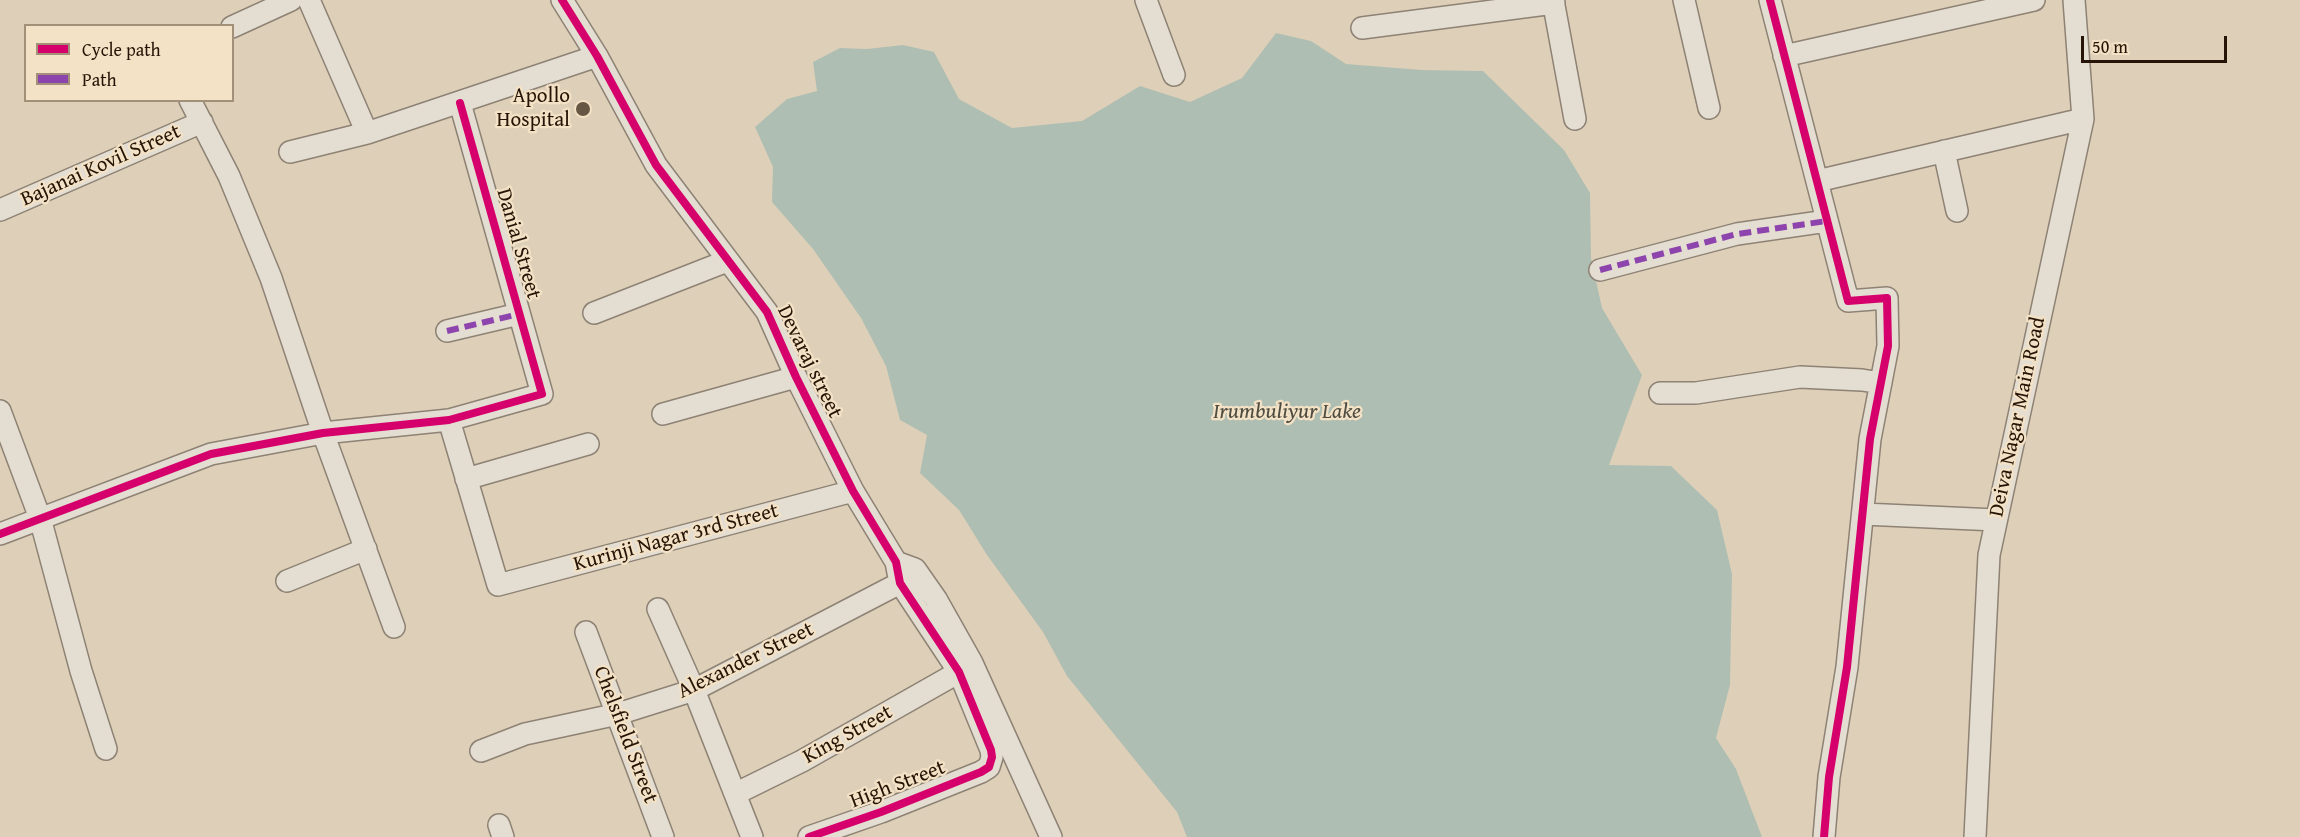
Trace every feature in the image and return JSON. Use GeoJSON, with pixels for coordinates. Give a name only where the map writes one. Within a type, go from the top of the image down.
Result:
{"type":"FeatureCollection","features":[{"type":"Feature","properties":{"kind":"street"},"geometry":{"type":"LineString","coordinates":[[234,26],[291,0]]}},
{"type":"Feature","properties":{"kind":"street"},"geometry":{"type":"LineString","coordinates":[[309,0],[367,133]]}},
{"type":"Feature","properties":{"kind":"street","name":"Devaraj street"},"geometry":{"type":"LineString","coordinates":[[562,0],[597,56],[656,165],[767,312],[853,491],[896,562],[900,583],[959,672],[992,757]]}},
{"type":"Feature","properties":{"kind":"street"},"geometry":{"type":"LineString","coordinates":[[1146,0],[1174,75]]}},
{"type":"Feature","properties":{"kind":"street"},"geometry":{"type":"LineString","coordinates":[[1684,0],[1709,108]]}},
{"type":"Feature","properties":{"kind":"street"},"geometry":{"type":"LineString","coordinates":[[1770,0],[1848,301],[1887,298],[1888,346],[1870,438],[1847,667],[1829,777],[1824,837]]}},
{"type":"Feature","properties":{"kind":"street"},"geometry":{"type":"LineString","coordinates":[[1784,56],[2034,0]]}},
{"type":"Feature","properties":{"kind":"street","name":"Deiva Nagar Main Road"},"geometry":{"type":"LineString","coordinates":[[1975,837],[1989,555],[2082,119],[2074,0]]}},
{"type":"Feature","properties":{"kind":"street"},"geometry":{"type":"LineString","coordinates":[[1362,28],[1429,9],[1553,1],[1575,119]]}},
{"type":"Feature","properties":{"kind":"street"},"geometry":{"type":"LineString","coordinates":[[290,152],[367,133],[597,56]]}},
{"type":"Feature","properties":{"kind":"street"},"geometry":{"type":"LineString","coordinates":[[191,102],[229,176],[271,278],[323,433],[394,627]]}},
{"type":"Feature","properties":{"kind":"street","name":"Danial Street"},"geometry":{"type":"LineString","coordinates":[[449,420],[542,394],[460,103]]}},
{"type":"Feature","properties":{"kind":"street"},"geometry":{"type":"LineString","coordinates":[[1817,181],[2082,119]]}},
{"type":"Feature","properties":{"kind":"street","name":"Bajanai Kovil Street"},"geometry":{"type":"LineString","coordinates":[[0,210],[202,122]]}},
{"type":"Feature","properties":{"kind":"street"},"geometry":{"type":"LineString","coordinates":[[1944,151],[1958,211]]}},
{"type":"Feature","properties":{"kind":"street"},"geometry":{"type":"LineString","coordinates":[[1600,270],[1737,234],[1827,221]]}},
{"type":"Feature","properties":{"kind":"street"},"geometry":{"type":"LineString","coordinates":[[594,313],[727,261]]}},
{"type":"Feature","properties":{"kind":"street"},"geometry":{"type":"LineString","coordinates":[[447,331],[519,314]]}},
{"type":"Feature","properties":{"kind":"street"},"geometry":{"type":"LineString","coordinates":[[663,414],[796,376]]}},
{"type":"Feature","properties":{"kind":"street"},"geometry":{"type":"LineString","coordinates":[[1660,393],[1696,393],[1800,378],[1862,380],[1881,383]]}},
{"type":"Feature","properties":{"kind":"street"},"geometry":{"type":"LineString","coordinates":[[0,411],[40,518],[81,671],[106,749]]}},
{"type":"Feature","properties":{"kind":"street"},"geometry":{"type":"LineString","coordinates":[[0,534],[211,454],[323,433],[449,420],[466,478],[588,444]]}},
{"type":"Feature","properties":{"kind":"street","name":"Kurinji Nagar 3rd Street"},"geometry":{"type":"LineString","coordinates":[[466,478],[498,585],[853,491]]}},
{"type":"Feature","properties":{"kind":"street"},"geometry":{"type":"LineString","coordinates":[[1863,514],[1996,520]]}},
{"type":"Feature","properties":{"kind":"street"},"geometry":{"type":"LineString","coordinates":[[287,581],[366,549]]}},
{"type":"Feature","properties":{"kind":"street","name":"Devaraj street"},"geometry":{"type":"LineString","coordinates":[[896,562],[915,569],[936,599],[972,663],[1051,837]]}},
{"type":"Feature","properties":{"kind":"street","name":"Alexander Street"},"geometry":{"type":"LineString","coordinates":[[481,751],[525,735],[618,714],[694,690],[900,583]]}},
{"type":"Feature","properties":{"kind":"street"},"geometry":{"type":"LineString","coordinates":[[658,609],[694,690],[752,837]]}},
{"type":"Feature","properties":{"kind":"street","name":"Chelsfield Street"},"geometry":{"type":"LineString","coordinates":[[586,632],[663,837]]}},
{"type":"Feature","properties":{"kind":"street","name":"King Street"},"geometry":{"type":"LineString","coordinates":[[735,794],[802,761],[959,672]]}},
{"type":"Feature","properties":{"kind":"street","name":"High Street"},"geometry":{"type":"LineString","coordinates":[[809,837],[881,812],[981,772],[989,767],[992,757]]}},
{"type":"Feature","properties":{"kind":"water","name":"Irumbuliyur Lake"},"geometry":{"type":"Polygon","coordinates":[[[1276,33],[1311,41],[1346,64],[1422,70],[1483,71],[1564,150],[1590,193],[1591,258],[1602,308],[1642,375],[1609,465],[1671,466],[1717,510],[1732,574],[1730,685],[1716,738],[1736,769],[1762,837],[1187,837],[1177,812],[1067,676],[1043,632],[987,555],[959,510],[920,473],[927,435],[900,420],[886,366],[861,318],[813,249],[772,202],[773,167],[755,127],[787,99],[817,91],[813,62],[840,48],[867,49],[903,45],[934,52],[959,99],[1012,128],[1082,121],[1140,86],[1190,102],[1242,78],[1276,33]]]}},
{"type":"Feature","properties":{"kind":"marked path"},"geometry":{"type":"LineString","coordinates":[[1600,270],[1737,234],[1827,221]]}},
{"type":"Feature","properties":{"kind":"marked path"},"geometry":{"type":"LineString","coordinates":[[447,331],[519,314]]}},
{"type":"Feature","properties":{"kind":"cycle path"},"geometry":{"type":"LineString","coordinates":[[562,0],[597,56],[656,165],[767,312],[796,377],[853,491],[896,562],[900,583],[959,672],[991,750],[992,757],[989,767],[981,772],[881,812],[809,837]]}},
{"type":"Feature","properties":{"kind":"cycle path"},"geometry":{"type":"LineString","coordinates":[[1770,0],[1848,301],[1887,298],[1888,346],[1870,439],[1847,667],[1829,777],[1824,837]]}},
{"type":"Feature","properties":{"kind":"cycle path"},"geometry":{"type":"LineString","coordinates":[[0,534],[211,454],[323,433],[449,420],[542,394],[460,103]]}},
{"type":"Feature","properties":{"kind":"place","name":"Apollo Hospital"},"geometry":{"type":"Point","coordinates":[583,109]}}]}
